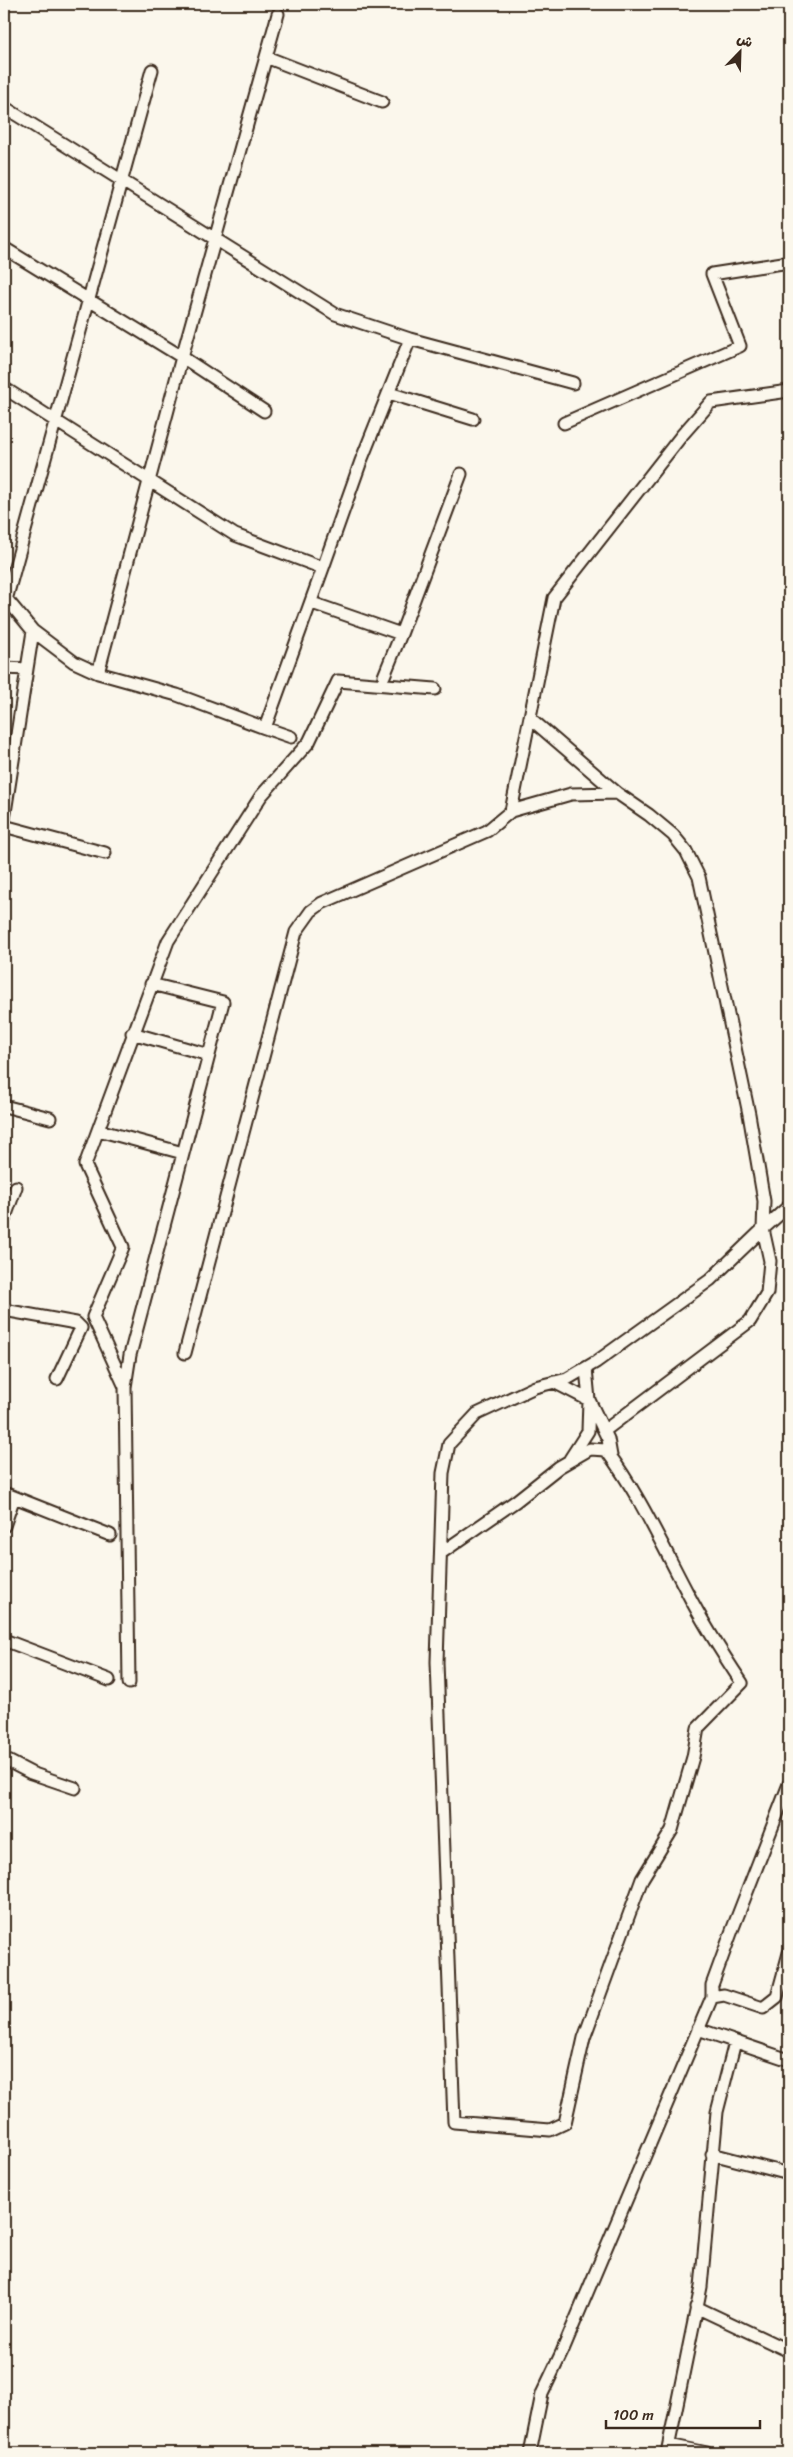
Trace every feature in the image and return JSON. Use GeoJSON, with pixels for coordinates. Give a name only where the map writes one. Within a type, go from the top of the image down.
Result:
{"type":"FeatureCollection","features":[{"type":"Feature","properties":{"kind":"street"},"geometry":{"type":"LineString","coordinates":[[98,673],[182,356],[278,14]]}},
{"type":"Feature","properties":{"kind":"street"},"geometry":{"type":"LineString","coordinates":[[266,57],[382,102]]}},
{"type":"Feature","properties":{"kind":"street"},"geometry":{"type":"LineString","coordinates":[[152,70],[5,598],[33,630],[74,662],[98,673],[177,695],[291,737]]}},
{"type":"Feature","properties":{"kind":"street"},"geometry":{"type":"LineString","coordinates":[[4,107],[335,314],[410,339],[573,383]]}},
{"type":"Feature","properties":{"kind":"street"},"geometry":{"type":"LineString","coordinates":[[4,248],[89,298],[264,410]]}},
{"type":"Feature","properties":{"kind":"street"},"geometry":{"type":"LineString","coordinates":[[564,423],[740,346],[712,274],[789,262]]}},
{"type":"Feature","properties":{"kind":"street"},"geometry":{"type":"LineString","coordinates":[[265,728],[388,393],[410,339]]}},
{"type":"Feature","properties":{"kind":"street"},"geometry":{"type":"LineString","coordinates":[[4,388],[150,479],[235,535],[323,568]]}},
{"type":"Feature","properties":{"kind":"street"},"geometry":{"type":"LineString","coordinates":[[511,811],[554,598],[652,472],[711,402],[789,391]]}},
{"type":"Feature","properties":{"kind":"street"},"geometry":{"type":"LineString","coordinates":[[388,393],[473,419]]}},
{"type":"Feature","properties":{"kind":"street"},"geometry":{"type":"LineString","coordinates":[[384,676],[461,474]]}},
{"type":"Feature","properties":{"kind":"street"},"geometry":{"type":"LineString","coordinates":[[312,603],[401,634]]}},
{"type":"Feature","properties":{"kind":"street"},"geometry":{"type":"LineString","coordinates":[[4,819],[33,630]]}},
{"type":"Feature","properties":{"kind":"street"},"geometry":{"type":"LineString","coordinates":[[4,668],[27,669]]}},
{"type":"Feature","properties":{"kind":"street"},"geometry":{"type":"LineString","coordinates":[[125,1387],[93,1317],[123,1247],[85,1165],[132,1033],[168,941],[261,796],[309,742],[338,681],[435,689]]}},
{"type":"Feature","properties":{"kind":"street"},"geometry":{"type":"LineString","coordinates":[[531,719],[617,793],[649,815],[673,835],[686,851],[699,877],[749,1114],[764,1201],[763,1229],[770,1261],[767,1293],[750,1321],[604,1431]]}},
{"type":"Feature","properties":{"kind":"street"},"geometry":{"type":"LineString","coordinates":[[184,1353],[296,932],[311,911],[322,903],[487,831],[511,811],[571,794],[617,793]]}},
{"type":"Feature","properties":{"kind":"street"},"geometry":{"type":"LineString","coordinates":[[4,826],[106,853]]}},
{"type":"Feature","properties":{"kind":"street"},"geometry":{"type":"LineString","coordinates":[[129,1683],[125,1387],[130,1355],[223,1002],[151,984]]}},
{"type":"Feature","properties":{"kind":"street"},"geometry":{"type":"LineString","coordinates":[[132,1033],[209,1054]]}},
{"type":"Feature","properties":{"kind":"street"},"geometry":{"type":"LineString","coordinates":[[4,1106],[50,1118]]}},
{"type":"Feature","properties":{"kind":"street"},"geometry":{"type":"LineString","coordinates":[[98,1130],[184,1153]]}},
{"type":"Feature","properties":{"kind":"street"},"geometry":{"type":"LineString","coordinates":[[4,1220],[16,1187]]}},
{"type":"Feature","properties":{"kind":"street"},"geometry":{"type":"LineString","coordinates":[[441,1553],[569,1461],[590,1449],[606,1450],[632,1485],[687,1593],[721,1652],[742,1683],[698,1728],[693,1757],[672,1830],[642,1879],[584,2038],[565,2123],[550,2130],[454,2122],[437,1662],[441,1553],[444,1473],[449,1444],[477,1414],[535,1387],[567,1379],[586,1368],[710,1280],[789,1206]]}},
{"type":"Feature","properties":{"kind":"street"},"geometry":{"type":"LineString","coordinates":[[4,1310],[76,1323],[81,1328],[57,1379]]}},
{"type":"Feature","properties":{"kind":"street"},"geometry":{"type":"LineString","coordinates":[[569,1461],[588,1431],[586,1368]]}},
{"type":"Feature","properties":{"kind":"street"},"geometry":{"type":"LineString","coordinates":[[554,1382],[588,1400],[604,1431],[611,1456]]}},
{"type":"Feature","properties":{"kind":"street"},"geometry":{"type":"LineString","coordinates":[[4,1526],[9,1495],[110,1535]]}},
{"type":"Feature","properties":{"kind":"street"},"geometry":{"type":"LineString","coordinates":[[4,1640],[109,1680]]}},
{"type":"Feature","properties":{"kind":"street"},"geometry":{"type":"LineString","coordinates":[[4,1759],[31,1774],[75,1788]]}},
{"type":"Feature","properties":{"kind":"street"},"geometry":{"type":"LineString","coordinates":[[530,2453],[542,2394],[562,2352],[712,1997],[712,1984],[789,1784]]}},
{"type":"Feature","properties":{"kind":"street"},"geometry":{"type":"LineString","coordinates":[[712,1997],[724,1995],[763,2008],[777,1998],[789,1953]]}},
{"type":"Feature","properties":{"kind":"street"},"geometry":{"type":"LineString","coordinates":[[698,2028],[789,2060]]}},
{"type":"Feature","properties":{"kind":"street"},"geometry":{"type":"LineString","coordinates":[[707,2453],[668,2449],[701,2286],[717,2112],[735,2042]]}},
{"type":"Feature","properties":{"kind":"street"},"geometry":{"type":"LineString","coordinates":[[712,2154],[789,2174]]}},
{"type":"Feature","properties":{"kind":"street"},"geometry":{"type":"LineString","coordinates":[[696,2307],[789,2351]]}}]}
